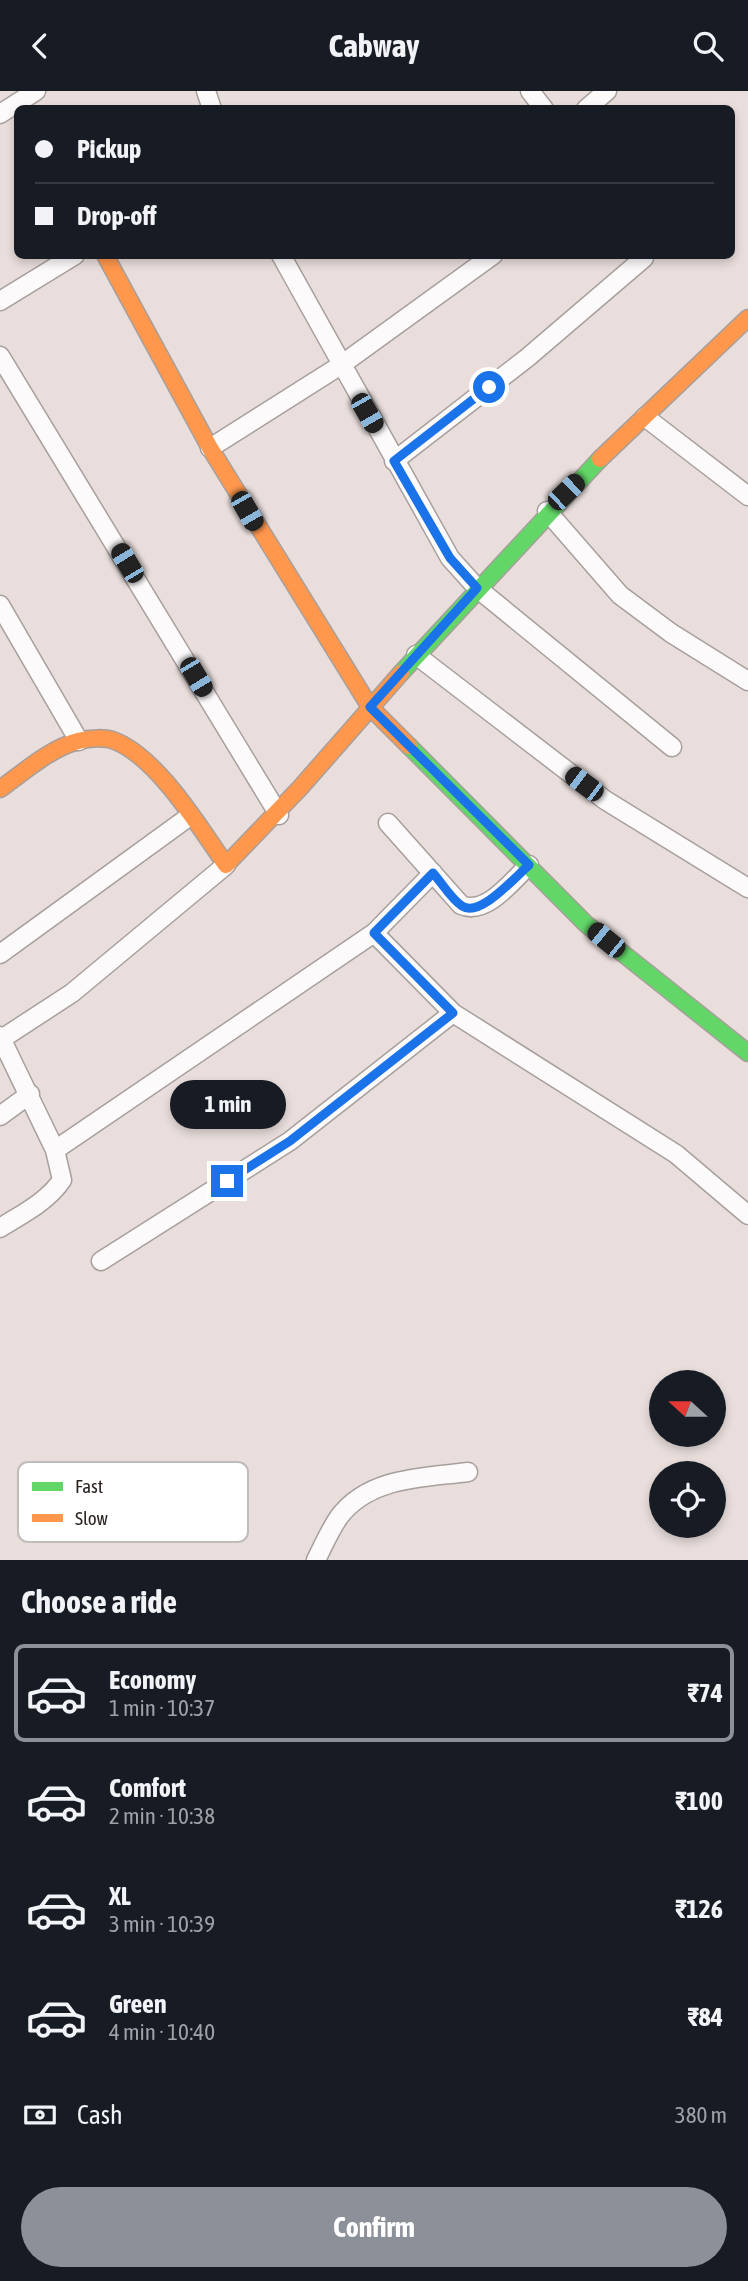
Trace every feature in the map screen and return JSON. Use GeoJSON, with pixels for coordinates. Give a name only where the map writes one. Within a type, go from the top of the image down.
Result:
{"type":"FeatureCollection","features":[{"type":"Feature","properties":{"kind":"street"},"geometry":{"type":"LineString","coordinates":[[21,105],[36,91]]}},
{"type":"Feature","properties":{"kind":"street"},"geometry":{"type":"LineString","coordinates":[[530,91],[541,105]]}},
{"type":"Feature","properties":{"kind":"street"},"geometry":{"type":"LineString","coordinates":[[591,105],[607,91]]}},
{"type":"Feature","properties":{"kind":"street"},"geometry":{"type":"LineString","coordinates":[[0,301],[68,259]]}},
{"type":"Feature","properties":{"kind":"street"},"geometry":{"type":"LineString","coordinates":[[107,259],[209,447],[370,707],[586,923],[748,1053]]}},
{"type":"Feature","properties":{"kind":"street"},"geometry":{"type":"LineString","coordinates":[[283,259],[450,558],[477,588],[672,747]]}},
{"type":"Feature","properties":{"kind":"street"},"geometry":{"type":"LineString","coordinates":[[209,447],[341,365],[487,259]]}},
{"type":"Feature","properties":{"kind":"street"},"geometry":{"type":"LineString","coordinates":[[394,461],[527,358],[643,259]]}},
{"type":"Feature","properties":{"kind":"street"},"geometry":{"type":"LineString","coordinates":[[0,1228],[54,1192],[62,1180],[55,1150],[30,1094],[0,1038],[72,993],[226,865],[279,815],[370,707],[547,511],[746,322]]}},
{"type":"Feature","properties":{"kind":"street"},"geometry":{"type":"LineString","coordinates":[[0,356],[279,815]]}},
{"type":"Feature","properties":{"kind":"street"},"geometry":{"type":"LineString","coordinates":[[645,417],[748,496]]}},
{"type":"Feature","properties":{"kind":"street"},"geometry":{"type":"LineString","coordinates":[[547,511],[620,595],[671,633],[748,681]]}},
{"type":"Feature","properties":{"kind":"street"},"geometry":{"type":"LineString","coordinates":[[0,605],[79,741]]}},
{"type":"Feature","properties":{"kind":"street"},"geometry":{"type":"LineString","coordinates":[[416,655],[605,800],[748,888]]}},
{"type":"Feature","properties":{"kind":"street"},"geometry":{"type":"LineString","coordinates":[[0,789],[52,754],[79,741],[112,739],[131,749],[190,816],[226,865]]}},
{"type":"Feature","properties":{"kind":"street"},"geometry":{"type":"LineString","coordinates":[[0,954],[190,816]]}},
{"type":"Feature","properties":{"kind":"street"},"geometry":{"type":"LineString","coordinates":[[388,823],[461,905],[470,909],[481,908],[529,865]]}},
{"type":"Feature","properties":{"kind":"street"},"geometry":{"type":"LineString","coordinates":[[55,1150],[374,933],[433,873]]}},
{"type":"Feature","properties":{"kind":"street"},"geometry":{"type":"LineString","coordinates":[[374,933],[453,1013],[676,1154],[748,1215]]}},
{"type":"Feature","properties":{"kind":"street"},"geometry":{"type":"LineString","coordinates":[[101,1261],[290,1141],[453,1013]]}},
{"type":"Feature","properties":{"kind":"street"},"geometry":{"type":"LineString","coordinates":[[0,1116],[30,1094]]}},
{"type":"Feature","properties":{"kind":"street"},"geometry":{"type":"LineString","coordinates":[[316,1560],[338,1518],[355,1499],[385,1483],[468,1472]]}},
{"type":"Feature","properties":{"kind":"traffic: fast"},"geometry":{"type":"LineString","coordinates":[[401,673],[600,459]]}},
{"type":"Feature","properties":{"kind":"traffic: fast"},"geometry":{"type":"LineString","coordinates":[[409,746],[586,924],[748,1053]]}},
{"type":"Feature","properties":{"kind":"traffic: slow"},"geometry":{"type":"LineString","coordinates":[[107,259],[210,448],[370,707],[409,746]]}},
{"type":"Feature","properties":{"kind":"traffic: slow"},"geometry":{"type":"LineString","coordinates":[[600,459],[748,318]]}},
{"type":"Feature","properties":{"kind":"traffic: slow"},"geometry":{"type":"LineString","coordinates":[[0,789],[57,749],[92,739],[115,741],[147,762],[162,778],[226,865],[300,788],[401,673]]}},
{"type":"Feature","properties":{"kind":"route"},"geometry":{"type":"LineString","coordinates":[[227,1181],[290,1141],[453,1013],[374,933],[433,873],[461,905],[470,909],[481,908],[529,865],[375,709],[370,707],[477,588],[450,558],[394,461],[489,387]]}}]}
